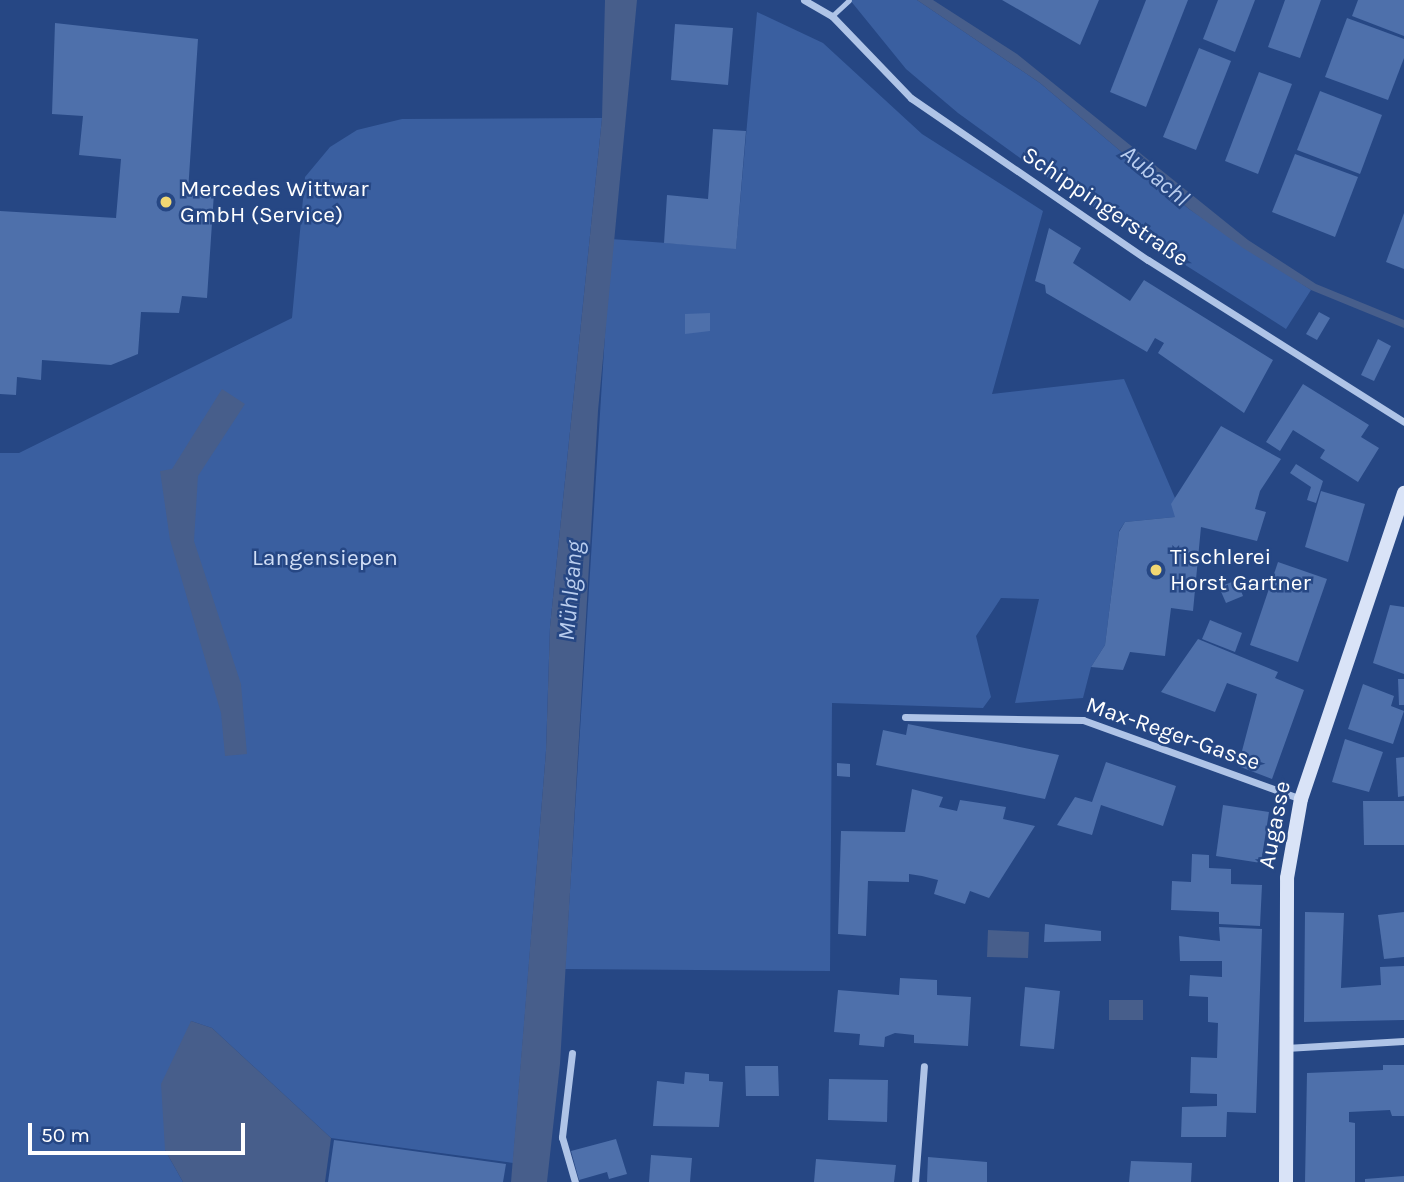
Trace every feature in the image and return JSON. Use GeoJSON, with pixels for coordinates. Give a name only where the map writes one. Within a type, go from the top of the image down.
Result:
{"type":"FeatureCollection","features":[{"type":"Feature","properties":{"kind":"street","name":"Schippingerstraße"},"geometry":{"type":"LineString","coordinates":[[804,0],[832,16],[911,98],[1148,260],[1404,422]]}},
{"type":"Feature","properties":{"kind":"street","name":"Augasse"},"geometry":{"type":"LineString","coordinates":[[1286,1182],[1287,878],[1301,799],[1404,493]]}},
{"type":"Feature","properties":{"kind":"street","name":"Max-Reger-Gasse"},"geometry":{"type":"LineString","coordinates":[[905,717],[1083,720],[1301,799]]}},
{"type":"Feature","properties":{"kind":"street"},"geometry":{"type":"LineString","coordinates":[[1285,1048],[1404,1041]]}},
{"type":"Feature","properties":{"kind":"street"},"geometry":{"type":"LineString","coordinates":[[572,1053],[562,1137],[575,1182]]}},
{"type":"Feature","properties":{"kind":"street"},"geometry":{"type":"LineString","coordinates":[[915,1182],[923,1066]]}},
{"type":"Feature","properties":{"kind":"lane"},"geometry":{"type":"LineString","coordinates":[[832,16],[849,0]]}},
{"type":"Feature","properties":{"kind":"green space"},"geometry":{"type":"Polygon","coordinates":[[[850,0],[917,0],[1040,83],[1189,209],[1311,290],[1286,329],[1042,174],[958,113],[906,69],[850,0]]]}},
{"type":"Feature","properties":{"kind":"green space"},"geometry":{"type":"Polygon","coordinates":[[[757,12],[823,43],[922,134],[1043,211],[992,394],[1124,379],[1175,498],[1175,517],[1125,522],[1119,531],[1105,645],[1091,667],[1083,698],[1015,703],[1039,599],[1001,598],[976,636],[991,697],[983,708],[832,703],[830,971],[565,969],[611,239],[736,248],[757,12]]]}},
{"type":"Feature","properties":{"kind":"green space","name":"Langensiepen"},"geometry":{"type":"Polygon","coordinates":[[[602,118],[550,627],[546,751],[513,1163],[331,1138],[212,1028],[191,1021],[165,1150],[183,1182],[0,1182],[0,453],[19,453],[292,318],[305,177],[330,147],[357,130],[402,119],[602,118]]]}},
{"type":"Feature","properties":{"kind":"water","name":"Mühlgang"},"geometry":{"type":"Polygon","coordinates":[[[605,0],[637,0],[598,411],[560,1064],[547,1182],[511,1182],[546,751],[550,627],[602,118],[605,0]]]}},
{"type":"Feature","properties":{"kind":"water","name":"Aubachl"},"geometry":{"type":"Polygon","coordinates":[[[917,0],[933,0],[1017,54],[1248,240],[1316,284],[1404,320],[1404,328],[1311,290],[1243,248],[1189,209],[1040,83],[917,0]]]}},
{"type":"Feature","properties":{"kind":"water"},"geometry":{"type":"Polygon","coordinates":[[[222,389],[245,404],[198,476],[194,541],[241,684],[247,754],[225,756],[221,713],[170,540],[160,471],[172,469],[222,389]]]}},
{"type":"Feature","properties":{"kind":"water"},"geometry":{"type":"Polygon","coordinates":[[[988,930],[1029,932],[1028,958],[987,957],[988,930]]]}},
{"type":"Feature","properties":{"kind":"water"},"geometry":{"type":"Polygon","coordinates":[[[1109,1000],[1143,1000],[1143,1020],[1109,1020],[1109,1000]]]}},
{"type":"Feature","properties":{"kind":"water"},"geometry":{"type":"Polygon","coordinates":[[[191,1021],[212,1028],[331,1138],[325,1182],[183,1182],[165,1150],[161,1084],[191,1021]]]}},
{"type":"Feature","properties":{"kind":"building"},"geometry":{"type":"Polygon","coordinates":[[[1002,0],[1099,0],[1080,45],[1002,0]]]}},
{"type":"Feature","properties":{"kind":"building"},"geometry":{"type":"Polygon","coordinates":[[[1146,0],[1188,0],[1146,107],[1110,92],[1146,0]]]}},
{"type":"Feature","properties":{"kind":"building"},"geometry":{"type":"Polygon","coordinates":[[[1218,0],[1255,0],[1235,52],[1203,39],[1218,0]]]}},
{"type":"Feature","properties":{"kind":"building"},"geometry":{"type":"Polygon","coordinates":[[[1285,0],[1321,0],[1300,58],[1268,47],[1285,0]]]}},
{"type":"Feature","properties":{"kind":"building"},"geometry":{"type":"Polygon","coordinates":[[[1358,0],[1404,0],[1404,36],[1352,16],[1358,0]]]}},
{"type":"Feature","properties":{"kind":"building"},"geometry":{"type":"Polygon","coordinates":[[[1347,18],[1404,39],[1404,58],[1388,100],[1325,77],[1347,18]]]}},
{"type":"Feature","properties":{"kind":"building","name":"Mercedes Wittwar GmbH (Service)"},"geometry":{"type":"Polygon","coordinates":[[[55,23],[198,39],[188,192],[214,193],[207,298],[182,296],[179,313],[141,312],[138,354],[111,365],[42,360],[41,380],[17,377],[16,395],[0,394],[0,211],[116,218],[121,159],[79,155],[83,116],[52,114],[55,23]]]}},
{"type":"Feature","properties":{"kind":"building"},"geometry":{"type":"Polygon","coordinates":[[[675,24],[733,28],[728,85],[671,80],[675,24]]]}},
{"type":"Feature","properties":{"kind":"building"},"geometry":{"type":"Polygon","coordinates":[[[1199,48],[1231,61],[1196,150],[1163,137],[1199,48]]]}},
{"type":"Feature","properties":{"kind":"building"},"geometry":{"type":"Polygon","coordinates":[[[1259,72],[1292,84],[1258,174],[1225,161],[1259,72]]]}},
{"type":"Feature","properties":{"kind":"building"},"geometry":{"type":"Polygon","coordinates":[[[1320,91],[1382,115],[1360,174],[1297,150],[1320,91]]]}},
{"type":"Feature","properties":{"kind":"building"},"geometry":{"type":"Polygon","coordinates":[[[713,129],[746,131],[736,249],[664,243],[667,195],[708,199],[713,129]]]}},
{"type":"Feature","properties":{"kind":"building"},"geometry":{"type":"Polygon","coordinates":[[[1295,154],[1358,177],[1335,237],[1272,212],[1295,154]]]}},
{"type":"Feature","properties":{"kind":"building"},"geometry":{"type":"Polygon","coordinates":[[[1404,213],[1404,269],[1386,262],[1404,213]]]}},
{"type":"Feature","properties":{"kind":"building"},"geometry":{"type":"Polygon","coordinates":[[[1049,228],[1081,248],[1073,263],[1130,301],[1144,280],[1273,360],[1244,413],[1158,353],[1164,343],[1155,338],[1147,352],[1046,293],[1045,285],[1035,281],[1049,228]]]}},
{"type":"Feature","properties":{"kind":"building"},"geometry":{"type":"Polygon","coordinates":[[[1319,312],[1330,318],[1317,340],[1306,334],[1319,312]]]}},
{"type":"Feature","properties":{"kind":"building"},"geometry":{"type":"Polygon","coordinates":[[[710,313],[710,331],[685,334],[685,314],[710,313]]]}},
{"type":"Feature","properties":{"kind":"building"},"geometry":{"type":"Polygon","coordinates":[[[1378,339],[1391,346],[1374,381],[1361,375],[1378,339]]]}},
{"type":"Feature","properties":{"kind":"building"},"geometry":{"type":"Polygon","coordinates":[[[1303,384],[1369,425],[1361,437],[1379,448],[1358,482],[1320,458],[1325,450],[1293,430],[1280,451],[1266,442],[1303,384]]]}},
{"type":"Feature","properties":{"kind":"building"},"geometry":{"type":"Polygon","coordinates":[[[1221,426],[1281,459],[1260,491],[1255,509],[1266,512],[1257,541],[1201,527],[1193,611],[1171,608],[1165,656],[1130,652],[1123,670],[1091,667],[1105,645],[1119,532],[1125,522],[1175,517],[1171,504],[1221,426]]]}},
{"type":"Feature","properties":{"kind":"building"},"geometry":{"type":"Polygon","coordinates":[[[1296,464],[1323,481],[1316,503],[1307,500],[1311,487],[1290,473],[1296,464]]]}},
{"type":"Feature","properties":{"kind":"building"},"geometry":{"type":"Polygon","coordinates":[[[1321,491],[1365,504],[1348,562],[1305,547],[1321,491]]]}},
{"type":"Feature","properties":{"kind":"building"},"geometry":{"type":"Polygon","coordinates":[[[1278,562],[1327,579],[1298,662],[1250,645],[1278,562]]]}},
{"type":"Feature","properties":{"kind":"building"},"geometry":{"type":"Polygon","coordinates":[[[1237,580],[1243,596],[1226,603],[1219,587],[1237,580]]]}},
{"type":"Feature","properties":{"kind":"building"},"geometry":{"type":"Polygon","coordinates":[[[1390,605],[1404,607],[1404,674],[1373,663],[1390,605]]]}},
{"type":"Feature","properties":{"kind":"building"},"geometry":{"type":"Polygon","coordinates":[[[1210,620],[1242,633],[1235,652],[1202,639],[1210,620]]]}},
{"type":"Feature","properties":{"kind":"building"},"geometry":{"type":"Polygon","coordinates":[[[1198,639],[1278,672],[1275,678],[1304,690],[1272,779],[1238,766],[1257,694],[1227,683],[1215,712],[1161,692],[1198,639]]]}},
{"type":"Feature","properties":{"kind":"building"},"geometry":{"type":"Polygon","coordinates":[[[1398,679],[1404,679],[1404,705],[1399,705],[1398,679]]]}},
{"type":"Feature","properties":{"kind":"building"},"geometry":{"type":"Polygon","coordinates":[[[1363,684],[1394,696],[1391,706],[1404,711],[1393,744],[1348,729],[1363,684]]]}},
{"type":"Feature","properties":{"kind":"building"},"geometry":{"type":"Polygon","coordinates":[[[908,724],[1059,755],[1045,799],[876,765],[883,730],[906,735],[908,724]]]}},
{"type":"Feature","properties":{"kind":"building"},"geometry":{"type":"Polygon","coordinates":[[[1345,739],[1383,752],[1369,792],[1332,782],[1345,739]]]}},
{"type":"Feature","properties":{"kind":"building"},"geometry":{"type":"Polygon","coordinates":[[[1404,757],[1404,796],[1398,797],[1396,758],[1404,757]]]}},
{"type":"Feature","properties":{"kind":"building"},"geometry":{"type":"Polygon","coordinates":[[[1106,762],[1176,786],[1163,826],[1101,805],[1092,835],[1057,825],[1075,797],[1092,802],[1106,762]]]}},
{"type":"Feature","properties":{"kind":"building"},"geometry":{"type":"Polygon","coordinates":[[[837,763],[850,764],[850,777],[837,776],[837,763]]]}},
{"type":"Feature","properties":{"kind":"building"},"geometry":{"type":"Polygon","coordinates":[[[912,789],[943,797],[939,807],[957,811],[960,800],[1006,807],[1003,819],[1035,826],[989,898],[970,891],[965,904],[934,894],[938,880],[909,874],[909,882],[868,881],[866,936],[838,934],[841,831],[905,832],[912,789]]]}},
{"type":"Feature","properties":{"kind":"building"},"geometry":{"type":"Polygon","coordinates":[[[1363,801],[1404,801],[1404,845],[1364,845],[1363,801]]]}},
{"type":"Feature","properties":{"kind":"building"},"geometry":{"type":"Polygon","coordinates":[[[1223,805],[1269,812],[1261,863],[1216,856],[1223,805]]]}},
{"type":"Feature","properties":{"kind":"building"},"geometry":{"type":"Polygon","coordinates":[[[1192,854],[1209,855],[1209,868],[1231,869],[1231,884],[1262,885],[1260,926],[1219,924],[1219,912],[1171,910],[1172,881],[1191,882],[1192,854]]]}},
{"type":"Feature","properties":{"kind":"building"},"geometry":{"type":"Polygon","coordinates":[[[1305,912],[1344,913],[1341,988],[1381,985],[1380,967],[1404,966],[1404,1020],[1304,1022],[1305,912]]]}},
{"type":"Feature","properties":{"kind":"building"},"geometry":{"type":"Polygon","coordinates":[[[1404,912],[1404,957],[1384,959],[1378,915],[1404,912]]]}},
{"type":"Feature","properties":{"kind":"building"},"geometry":{"type":"Polygon","coordinates":[[[1045,924],[1101,931],[1101,941],[1044,942],[1045,924]]]}},
{"type":"Feature","properties":{"kind":"building"},"geometry":{"type":"Polygon","coordinates":[[[1219,927],[1262,929],[1256,1113],[1227,1112],[1226,1137],[1181,1137],[1182,1107],[1217,1106],[1217,1094],[1190,1093],[1191,1057],[1217,1058],[1218,1023],[1208,1022],[1208,997],[1189,996],[1190,975],[1222,977],[1222,961],[1180,961],[1179,936],[1220,941],[1219,927]]]}},
{"type":"Feature","properties":{"kind":"building"},"geometry":{"type":"Polygon","coordinates":[[[900,978],[937,980],[937,995],[971,997],[968,1046],[914,1043],[914,1035],[895,1033],[885,1037],[884,1047],[859,1045],[860,1034],[834,1032],[838,990],[899,995],[900,978]]]}},
{"type":"Feature","properties":{"kind":"building"},"geometry":{"type":"Polygon","coordinates":[[[1025,987],[1060,991],[1054,1049],[1020,1046],[1025,987]]]}},
{"type":"Feature","properties":{"kind":"building"},"geometry":{"type":"Polygon","coordinates":[[[1383,1065],[1404,1065],[1404,1116],[1392,1116],[1390,1110],[1349,1112],[1349,1122],[1355,1123],[1355,1182],[1305,1182],[1307,1073],[1383,1070],[1383,1065]]]}},
{"type":"Feature","properties":{"kind":"building"},"geometry":{"type":"Polygon","coordinates":[[[745,1066],[778,1066],[779,1096],[746,1096],[745,1066]]]}},
{"type":"Feature","properties":{"kind":"building"},"geometry":{"type":"Polygon","coordinates":[[[685,1072],[709,1074],[709,1081],[723,1082],[719,1127],[653,1126],[657,1081],[684,1084],[685,1072]]]}},
{"type":"Feature","properties":{"kind":"building"},"geometry":{"type":"Polygon","coordinates":[[[829,1079],[888,1080],[887,1122],[828,1120],[829,1079]]]}},
{"type":"Feature","properties":{"kind":"building"},"geometry":{"type":"Polygon","coordinates":[[[616,1139],[627,1174],[609,1179],[607,1172],[579,1180],[571,1151],[616,1139]]]}},
{"type":"Feature","properties":{"kind":"building"},"geometry":{"type":"Polygon","coordinates":[[[334,1140],[506,1164],[503,1182],[328,1182],[334,1140]]]}},
{"type":"Feature","properties":{"kind":"building"},"geometry":{"type":"Polygon","coordinates":[[[651,1155],[692,1158],[690,1182],[649,1182],[651,1155]]]}},
{"type":"Feature","properties":{"kind":"building"},"geometry":{"type":"Polygon","coordinates":[[[928,1157],[987,1162],[987,1182],[927,1182],[928,1157]]]}},
{"type":"Feature","properties":{"kind":"building"},"geometry":{"type":"Polygon","coordinates":[[[816,1159],[896,1165],[894,1182],[814,1182],[816,1159]]]}},
{"type":"Feature","properties":{"kind":"building"},"geometry":{"type":"Polygon","coordinates":[[[1131,1161],[1192,1163],[1191,1182],[1129,1182],[1131,1161]]]}},
{"type":"Feature","properties":{"kind":"building"},"geometry":{"type":"Polygon","coordinates":[[[1404,1176],[1404,1182],[1365,1182],[1365,1179],[1404,1176]]]}},
{"type":"Feature","properties":{"kind":"place","name":"Mercedes Wittwar GmbH (Service)"},"geometry":{"type":"Point","coordinates":[166,202]}},
{"type":"Feature","properties":{"kind":"place","name":"Tischlerei Horst Gartner"},"geometry":{"type":"Point","coordinates":[1156,570]}}]}
